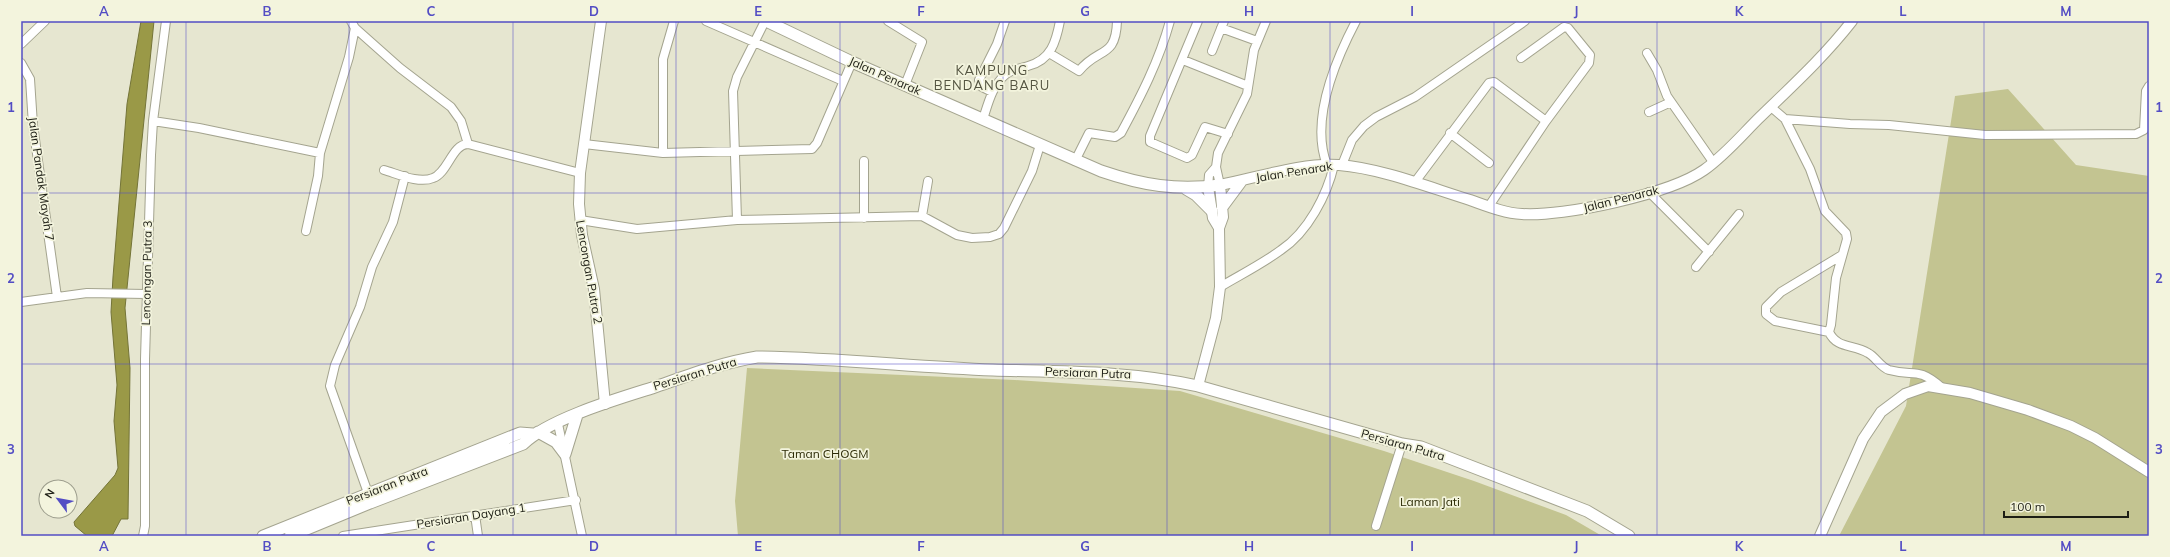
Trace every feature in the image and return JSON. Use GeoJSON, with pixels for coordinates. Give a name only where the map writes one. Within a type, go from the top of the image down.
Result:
{"type":"FeatureCollection","features":[{"type":"Feature","properties":{"kind":"main road","name":"Jalan Penarak"},"geometry":{"type":"LineString","coordinates":[[766,21],[852,62],[1075,161],[1129,180],[1186,189],[1220,185]]}},
{"type":"Feature","properties":{"kind":"main road"},"geometry":{"type":"LineString","coordinates":[[1186,189],[1217,209]]}},
{"type":"Feature","properties":{"kind":"main road","name":"Persiaran Putra"},"geometry":{"type":"LineString","coordinates":[[290,536],[377,500],[523,444],[536,433],[605,404],[719,364],[757,357],[992,370],[1132,374],[1198,386],[1402,444],[1421,447],[1587,511],[1629,536]]}},
{"type":"Feature","properties":{"kind":"main road"},"geometry":{"type":"LineString","coordinates":[[565,454],[577,415]]}},
{"type":"Feature","properties":{"kind":"main road","name":"Persiaran Putra"},"geometry":{"type":"LineString","coordinates":[[263,536],[520,433],[536,433]]}},
{"type":"Feature","properties":{"kind":"main road"},"geometry":{"type":"LineString","coordinates":[[536,433],[556,442],[565,454]]}},
{"type":"Feature","properties":{"kind":"street"},"geometry":{"type":"LineString","coordinates":[[21,44],[45,21]]}},
{"type":"Feature","properties":{"kind":"street","name":"Lencongan Putra 3"},"geometry":{"type":"LineString","coordinates":[[145,526],[146,294],[153,121],[166,21]]}},
{"type":"Feature","properties":{"kind":"street","name":"Lencongan Putra 2"},"geometry":{"type":"LineString","coordinates":[[600,21],[580,173],[580,220],[594,289],[605,404]]}},
{"type":"Feature","properties":{"kind":"street"},"geometry":{"type":"LineString","coordinates":[[663,153],[663,59],[674,21]]}},
{"type":"Feature","properties":{"kind":"street"},"geometry":{"type":"LineString","coordinates":[[706,21],[843,81]]}},
{"type":"Feature","properties":{"kind":"street"},"geometry":{"type":"LineString","coordinates":[[737,220],[733,92],[737,77],[766,21]]}},
{"type":"Feature","properties":{"kind":"street"},"geometry":{"type":"LineString","coordinates":[[888,21],[922,42],[905,85]]}},
{"type":"Feature","properties":{"kind":"street"},"geometry":{"type":"LineString","coordinates":[[992,92],[982,87],[979,80],[997,44],[1004,21]]}},
{"type":"Feature","properties":{"kind":"street"},"geometry":{"type":"LineString","coordinates":[[983,119],[992,92],[998,82],[1006,74],[1039,62],[1049,53],[1056,40],[1060,21]]}},
{"type":"Feature","properties":{"kind":"street"},"geometry":{"type":"LineString","coordinates":[[1049,53],[1079,71],[1113,44],[1116,34],[1117,21]]}},
{"type":"Feature","properties":{"kind":"street"},"geometry":{"type":"LineString","coordinates":[[1075,161],[1089,133],[1115,137],[1121,132],[1150,78],[1162,48],[1170,21]]}},
{"type":"Feature","properties":{"kind":"street"},"geometry":{"type":"LineString","coordinates":[[1198,21],[1150,136],[1150,142],[1187,158],[1192,155],[1205,128],[1228,134]]}},
{"type":"Feature","properties":{"kind":"street"},"geometry":{"type":"LineString","coordinates":[[1198,386],[1216,318],[1220,287],[1218,228],[1213,218],[1217,209],[1220,185],[1216,167],[1218,153],[1242,105],[1248,86],[1254,50],[1266,21]]}},
{"type":"Feature","properties":{"kind":"street"},"geometry":{"type":"LineString","coordinates":[[1334,165],[1322,150],[1321,139],[1323,112],[1337,63],[1356,21]]}},
{"type":"Feature","properties":{"kind":"street"},"geometry":{"type":"LineString","coordinates":[[1220,287],[1282,250],[1295,238],[1321,200],[1331,179],[1334,165],[1364,126],[1376,117],[1415,97],[1525,21]]}},
{"type":"Feature","properties":{"kind":"street","name":"Jalan Penarak"},"geometry":{"type":"LineString","coordinates":[[1220,185],[1334,165],[1415,182],[1505,212],[1537,214],[1592,206],[1669,187],[1704,170],[1713,162],[1809,71],[1852,21]]}},
{"type":"Feature","properties":{"kind":"street"},"geometry":{"type":"LineString","coordinates":[[353,25],[400,68],[451,107],[461,121],[468,144]]}},
{"type":"Feature","properties":{"kind":"street"},"geometry":{"type":"LineString","coordinates":[[306,231],[318,176],[320,153],[349,57],[353,25]]}},
{"type":"Feature","properties":{"kind":"street"},"geometry":{"type":"LineString","coordinates":[[1212,51],[1222,25],[1257,41]]}},
{"type":"Feature","properties":{"kind":"street"},"geometry":{"type":"LineString","coordinates":[[1489,206],[1546,121],[1589,63],[1590,55],[1568,28],[1564,27],[1521,58]]}},
{"type":"Feature","properties":{"kind":"street"},"geometry":{"type":"LineString","coordinates":[[1647,53],[1657,70],[1671,102],[1713,162]]}},
{"type":"Feature","properties":{"kind":"street"},"geometry":{"type":"LineString","coordinates":[[1183,60],[1248,86]]}},
{"type":"Feature","properties":{"kind":"street"},"geometry":{"type":"LineString","coordinates":[[584,144],[663,153],[812,149],[817,143],[852,62]]}},
{"type":"Feature","properties":{"kind":"street","name":"Jalan Pandak Mayah 7"},"geometry":{"type":"LineString","coordinates":[[21,63],[30,79],[33,126],[57,297]]}},
{"type":"Feature","properties":{"kind":"street"},"geometry":{"type":"LineString","coordinates":[[1415,182],[1450,133],[1491,82],[1494,82],[1546,121]]}},
{"type":"Feature","properties":{"kind":"street"},"geometry":{"type":"LineString","coordinates":[[1785,119],[1850,124],[1888,125],[1985,135],[2145,133],[2146,91],[2149,86]]}},
{"type":"Feature","properties":{"kind":"street"},"geometry":{"type":"LineString","coordinates":[[1649,112],[1671,102]]}},
{"type":"Feature","properties":{"kind":"street"},"geometry":{"type":"LineString","coordinates":[[1771,107],[1785,119],[1810,169],[1825,211],[1846,233],[1836,278],[1829,332],[1832,339],[1841,345],[1863,350],[1887,369],[1924,374],[1941,387]]}},
{"type":"Feature","properties":{"kind":"street"},"geometry":{"type":"LineString","coordinates":[[153,121],[200,128],[320,153]]}},
{"type":"Feature","properties":{"kind":"street"},"geometry":{"type":"LineString","coordinates":[[1450,133],[1489,163]]}},
{"type":"Feature","properties":{"kind":"street"},"geometry":{"type":"LineString","coordinates":[[384,170],[405,176],[433,179],[439,175],[460,147],[468,144],[580,173]]}},
{"type":"Feature","properties":{"kind":"street"},"geometry":{"type":"LineString","coordinates":[[580,220],[637,229],[737,220],[922,216],[957,235],[972,238],[990,237],[1000,234],[1004,228],[1032,171],[1040,145]]}},
{"type":"Feature","properties":{"kind":"street"},"geometry":{"type":"LineString","coordinates":[[864,161],[864,218]]}},
{"type":"Feature","properties":{"kind":"street"},"geometry":{"type":"LineString","coordinates":[[1216,167],[1209,176],[1208,187],[1217,209]]}},
{"type":"Feature","properties":{"kind":"street"},"geometry":{"type":"LineString","coordinates":[[368,493],[330,386],[335,365],[360,306],[372,267],[394,222],[405,176]]}},
{"type":"Feature","properties":{"kind":"street"},"geometry":{"type":"LineString","coordinates":[[922,216],[928,181]]}},
{"type":"Feature","properties":{"kind":"street"},"geometry":{"type":"LineString","coordinates":[[1217,209],[1242,181]]}},
{"type":"Feature","properties":{"kind":"street"},"geometry":{"type":"LineString","coordinates":[[1649,192],[1709,252]]}},
{"type":"Feature","properties":{"kind":"street"},"geometry":{"type":"LineString","coordinates":[[1696,267],[1739,214]]}},
{"type":"Feature","properties":{"kind":"street"},"geometry":{"type":"LineString","coordinates":[[1829,332],[1775,321],[1766,314],[1766,307],[1781,292],[1842,255]]}},
{"type":"Feature","properties":{"kind":"street"},"geometry":{"type":"LineString","coordinates":[[21,302],[57,297],[104,294],[146,294]]}},
{"type":"Feature","properties":{"kind":"street"},"geometry":{"type":"LineString","coordinates":[[1820,536],[1863,439],[1881,412],[1891,403],[1916,389],[1928,386],[1970,393],[2028,410],[2071,426],[2095,438],[2149,472]]}},
{"type":"Feature","properties":{"kind":"street"},"geometry":{"type":"LineString","coordinates":[[558,424],[576,500],[582,536]]}},
{"type":"Feature","properties":{"kind":"street"},"geometry":{"type":"LineString","coordinates":[[1376,526],[1402,444]]}},
{"type":"Feature","properties":{"kind":"street","name":"Persiaran Dayang 1"},"geometry":{"type":"LineString","coordinates":[[343,536],[576,500]]}},
{"type":"Feature","properties":{"kind":"street"},"geometry":{"type":"LineString","coordinates":[[475,515],[478,536]]}},
{"type":"Feature","properties":{"kind":"street"},"geometry":{"type":"LineString","coordinates":[[143,536],[145,526]]}},
{"type":"Feature","properties":{"kind":"street"},"geometry":{"type":"LineString","coordinates":[[145,526],[148,536]]}},
{"type":"Feature","properties":{"kind":"green space"},"geometry":{"type":"Polygon","coordinates":[[[2008,89],[2076,165],[2149,176],[2149,536],[1839,536],[1906,406],[1955,96],[2008,89]]]}},
{"type":"Feature","properties":{"kind":"green space","name":"Taman CHOGM"},"geometry":{"type":"Polygon","coordinates":[[[747,368],[1015,380],[1180,391],[1384,451],[1474,481],[1566,515],[1602,536],[738,536],[735,501],[747,368]]]}},
{"type":"Feature","properties":{"kind":"shaded area"},"geometry":{"type":"Polygon","coordinates":[[[141,21],[154,21],[125,308],[130,368],[128,519],[121,519],[112,536],[87,536],[75,526],[74,522],[115,475],[118,468],[114,421],[117,385],[111,312],[127,104],[141,21]]]}},
{"type":"Feature","properties":{"kind":"district","name":"KAMPUNG BENDANG BARU"},"geometry":{"type":"Point","coordinates":[992,78]}},
{"type":"Feature","properties":{"kind":"park label","name":"Laman Jati"},"geometry":{"type":"Point","coordinates":[1430,502]}}]}
